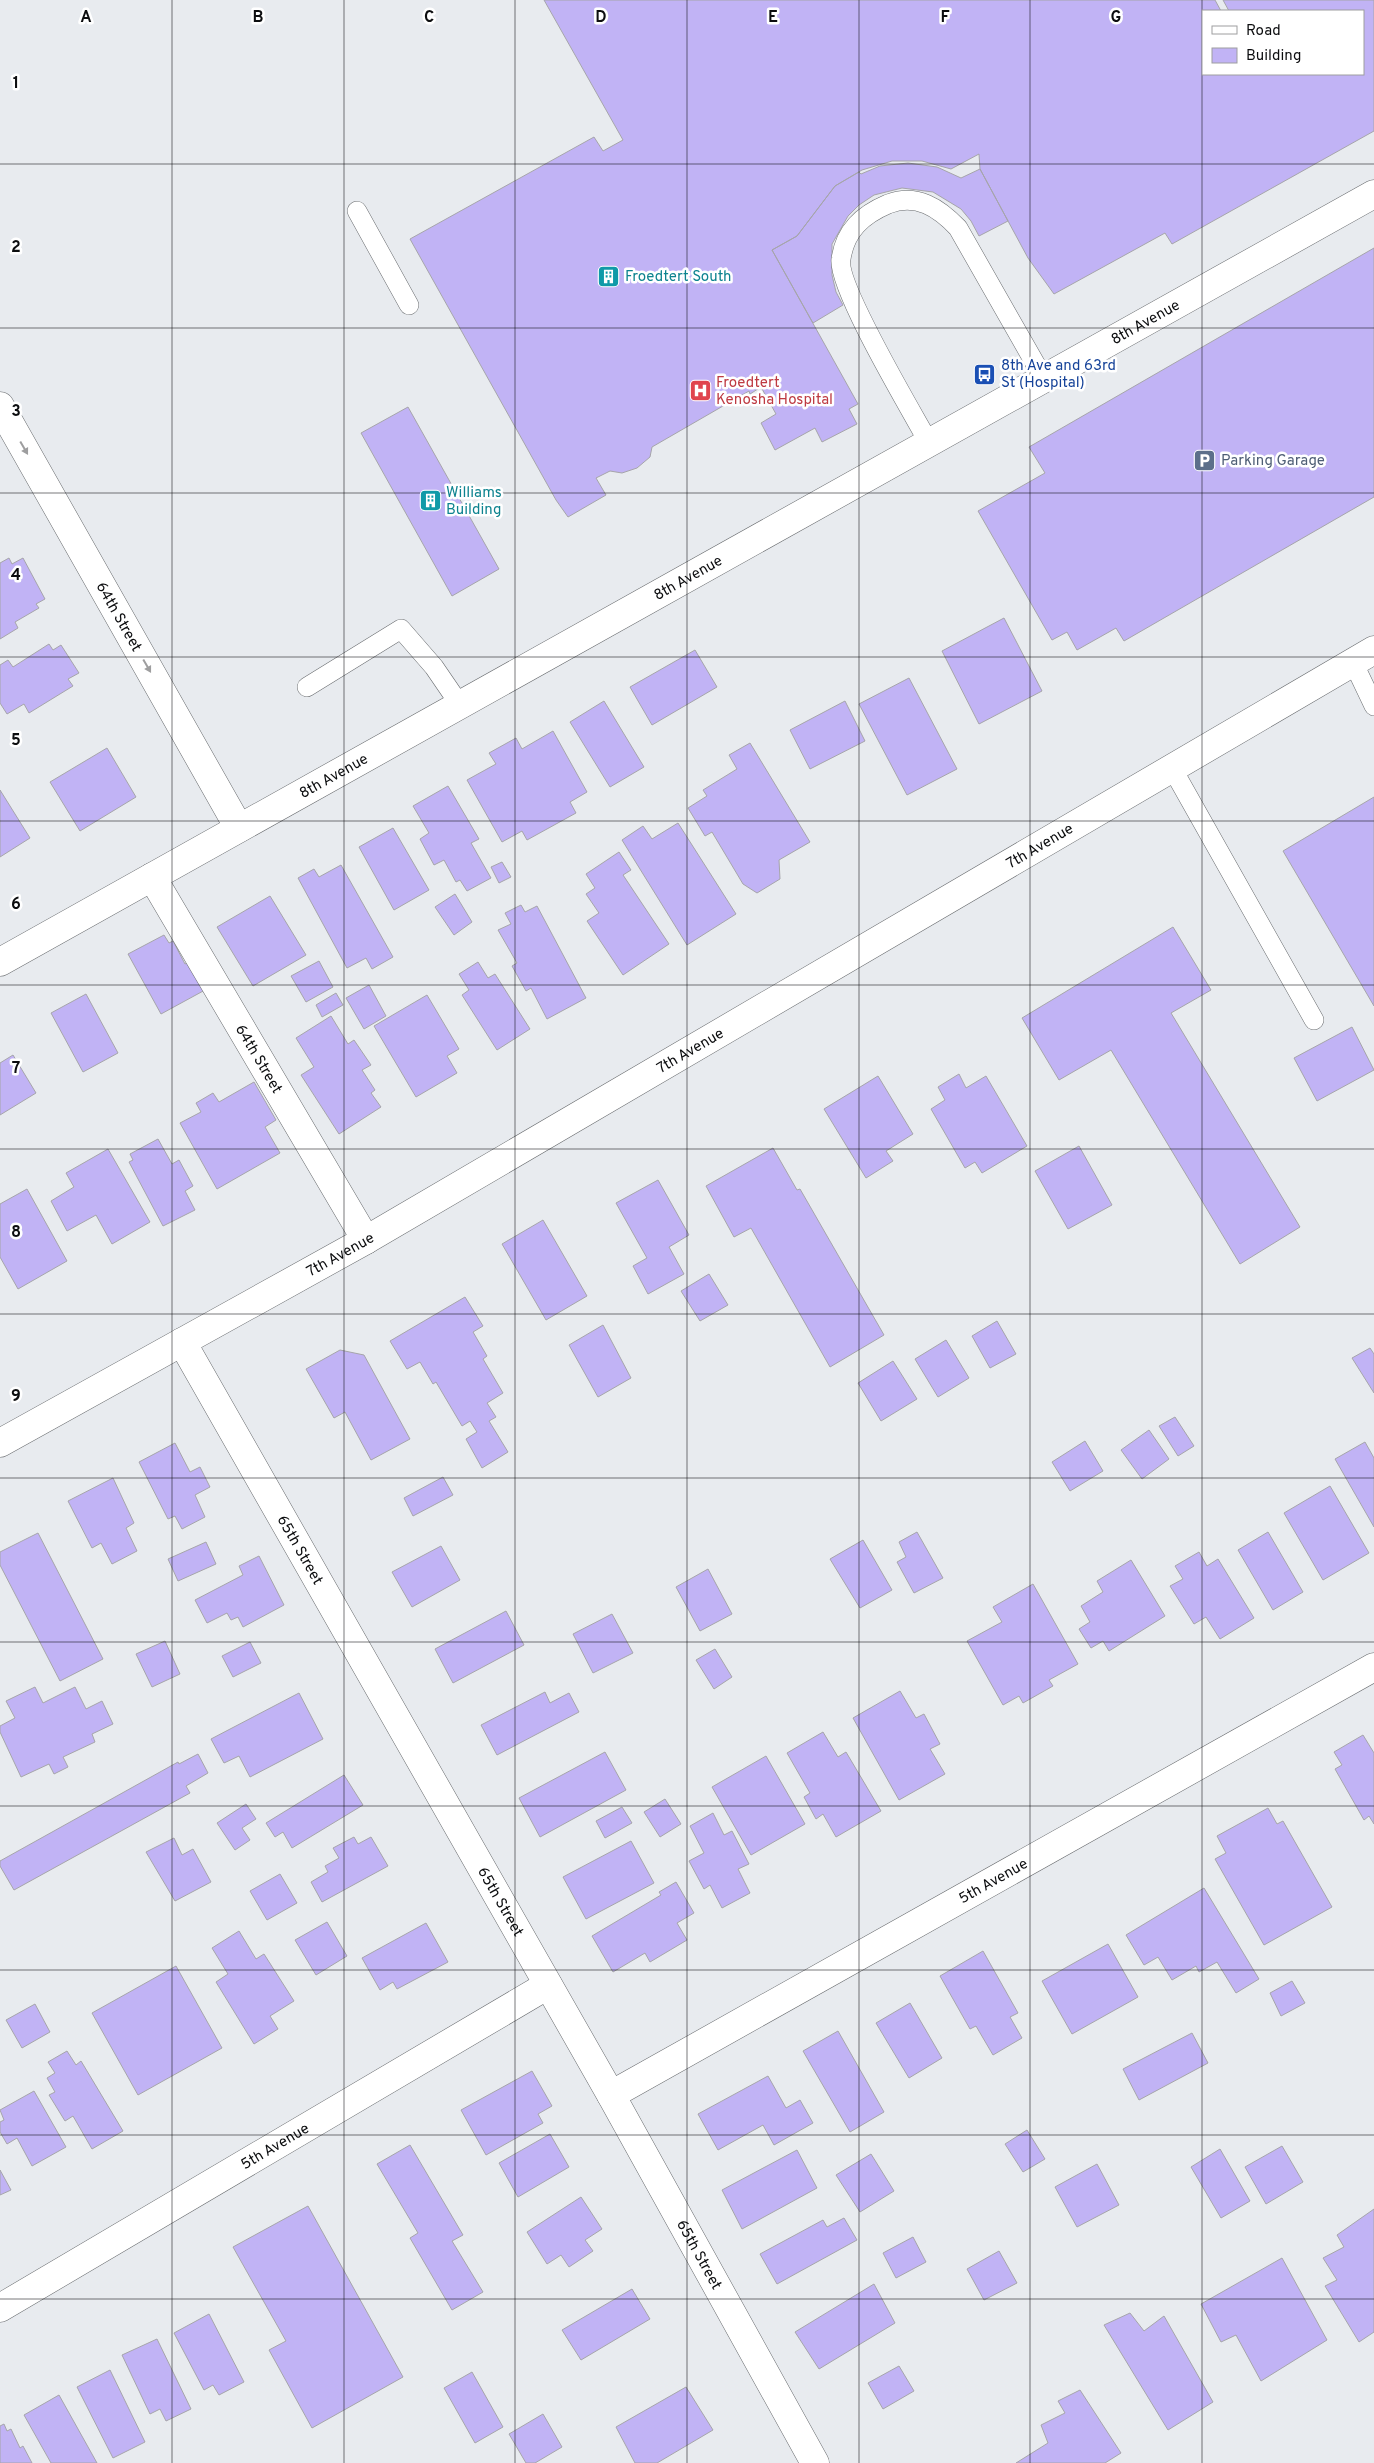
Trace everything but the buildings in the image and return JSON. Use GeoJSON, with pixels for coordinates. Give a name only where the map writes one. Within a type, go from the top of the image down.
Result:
{"type":"FeatureCollection","features":[{"type":"Feature","properties":{"kind":"street","name":"8th Avenue"},"geometry":{"type":"LineString","coordinates":[[0,962],[1374,194]]}},
{"type":"Feature","properties":{"kind":"street","name":"64th Street"},"geometry":{"type":"LineString","coordinates":[[0,406],[239,828]]}},
{"type":"Feature","properties":{"kind":"street","name":"7th Avenue"},"geometry":{"type":"LineString","coordinates":[[0,1443],[366,1240],[1364,656]]}},
{"type":"Feature","properties":{"kind":"street","name":"64th Street"},"geometry":{"type":"LineString","coordinates":[[152,877],[366,1240]]}},
{"type":"Feature","properties":{"kind":"street","name":"65th Street"},"geometry":{"type":"LineString","coordinates":[[182,1342],[611,2095],[815,2463]]}},
{"type":"Feature","properties":{"kind":"street","name":"5th Avenue"},"geometry":{"type":"LineString","coordinates":[[611,2095],[1374,1667]]}},
{"type":"Feature","properties":{"kind":"street","name":"5th Avenue"},"geometry":{"type":"LineString","coordinates":[[0,2308],[548,1985]]}},
{"type":"Feature","properties":{"kind":"lane"},"geometry":{"type":"LineString","coordinates":[[929,443],[848,293],[840,260],[850,230],[870,211],[892,203],[918,201],[941,211],[958,228],[1044,379]]}},
{"type":"Feature","properties":{"kind":"lane"},"geometry":{"type":"LineString","coordinates":[[357,211],[409,305]]}},
{"type":"Feature","properties":{"kind":"lane"},"geometry":{"type":"LineString","coordinates":[[307,687],[401,629],[434,667],[460,705]]}},
{"type":"Feature","properties":{"kind":"lane"},"geometry":{"type":"LineString","coordinates":[[1364,656],[1374,706]]}},
{"type":"Feature","properties":{"kind":"lane"},"geometry":{"type":"LineString","coordinates":[[1172,768],[1314,1020]]}},
{"type":"Feature","properties":{"kind":"place","name":"Froedtert South"},"geometry":{"type":"Point","coordinates":[609,276]}},
{"type":"Feature","properties":{"kind":"place","name":"8th Ave and 63rd St (Hospital)"},"geometry":{"type":"Point","coordinates":[985,374]}},
{"type":"Feature","properties":{"kind":"place","name":"Froedtert Kenosha Hospital"},"geometry":{"type":"Point","coordinates":[700,391]}},
{"type":"Feature","properties":{"kind":"place","name":"Parking Garage"},"geometry":{"type":"Point","coordinates":[1205,460]}},
{"type":"Feature","properties":{"kind":"place","name":"Williams Building"},"geometry":{"type":"Point","coordinates":[430,501]}}]}
